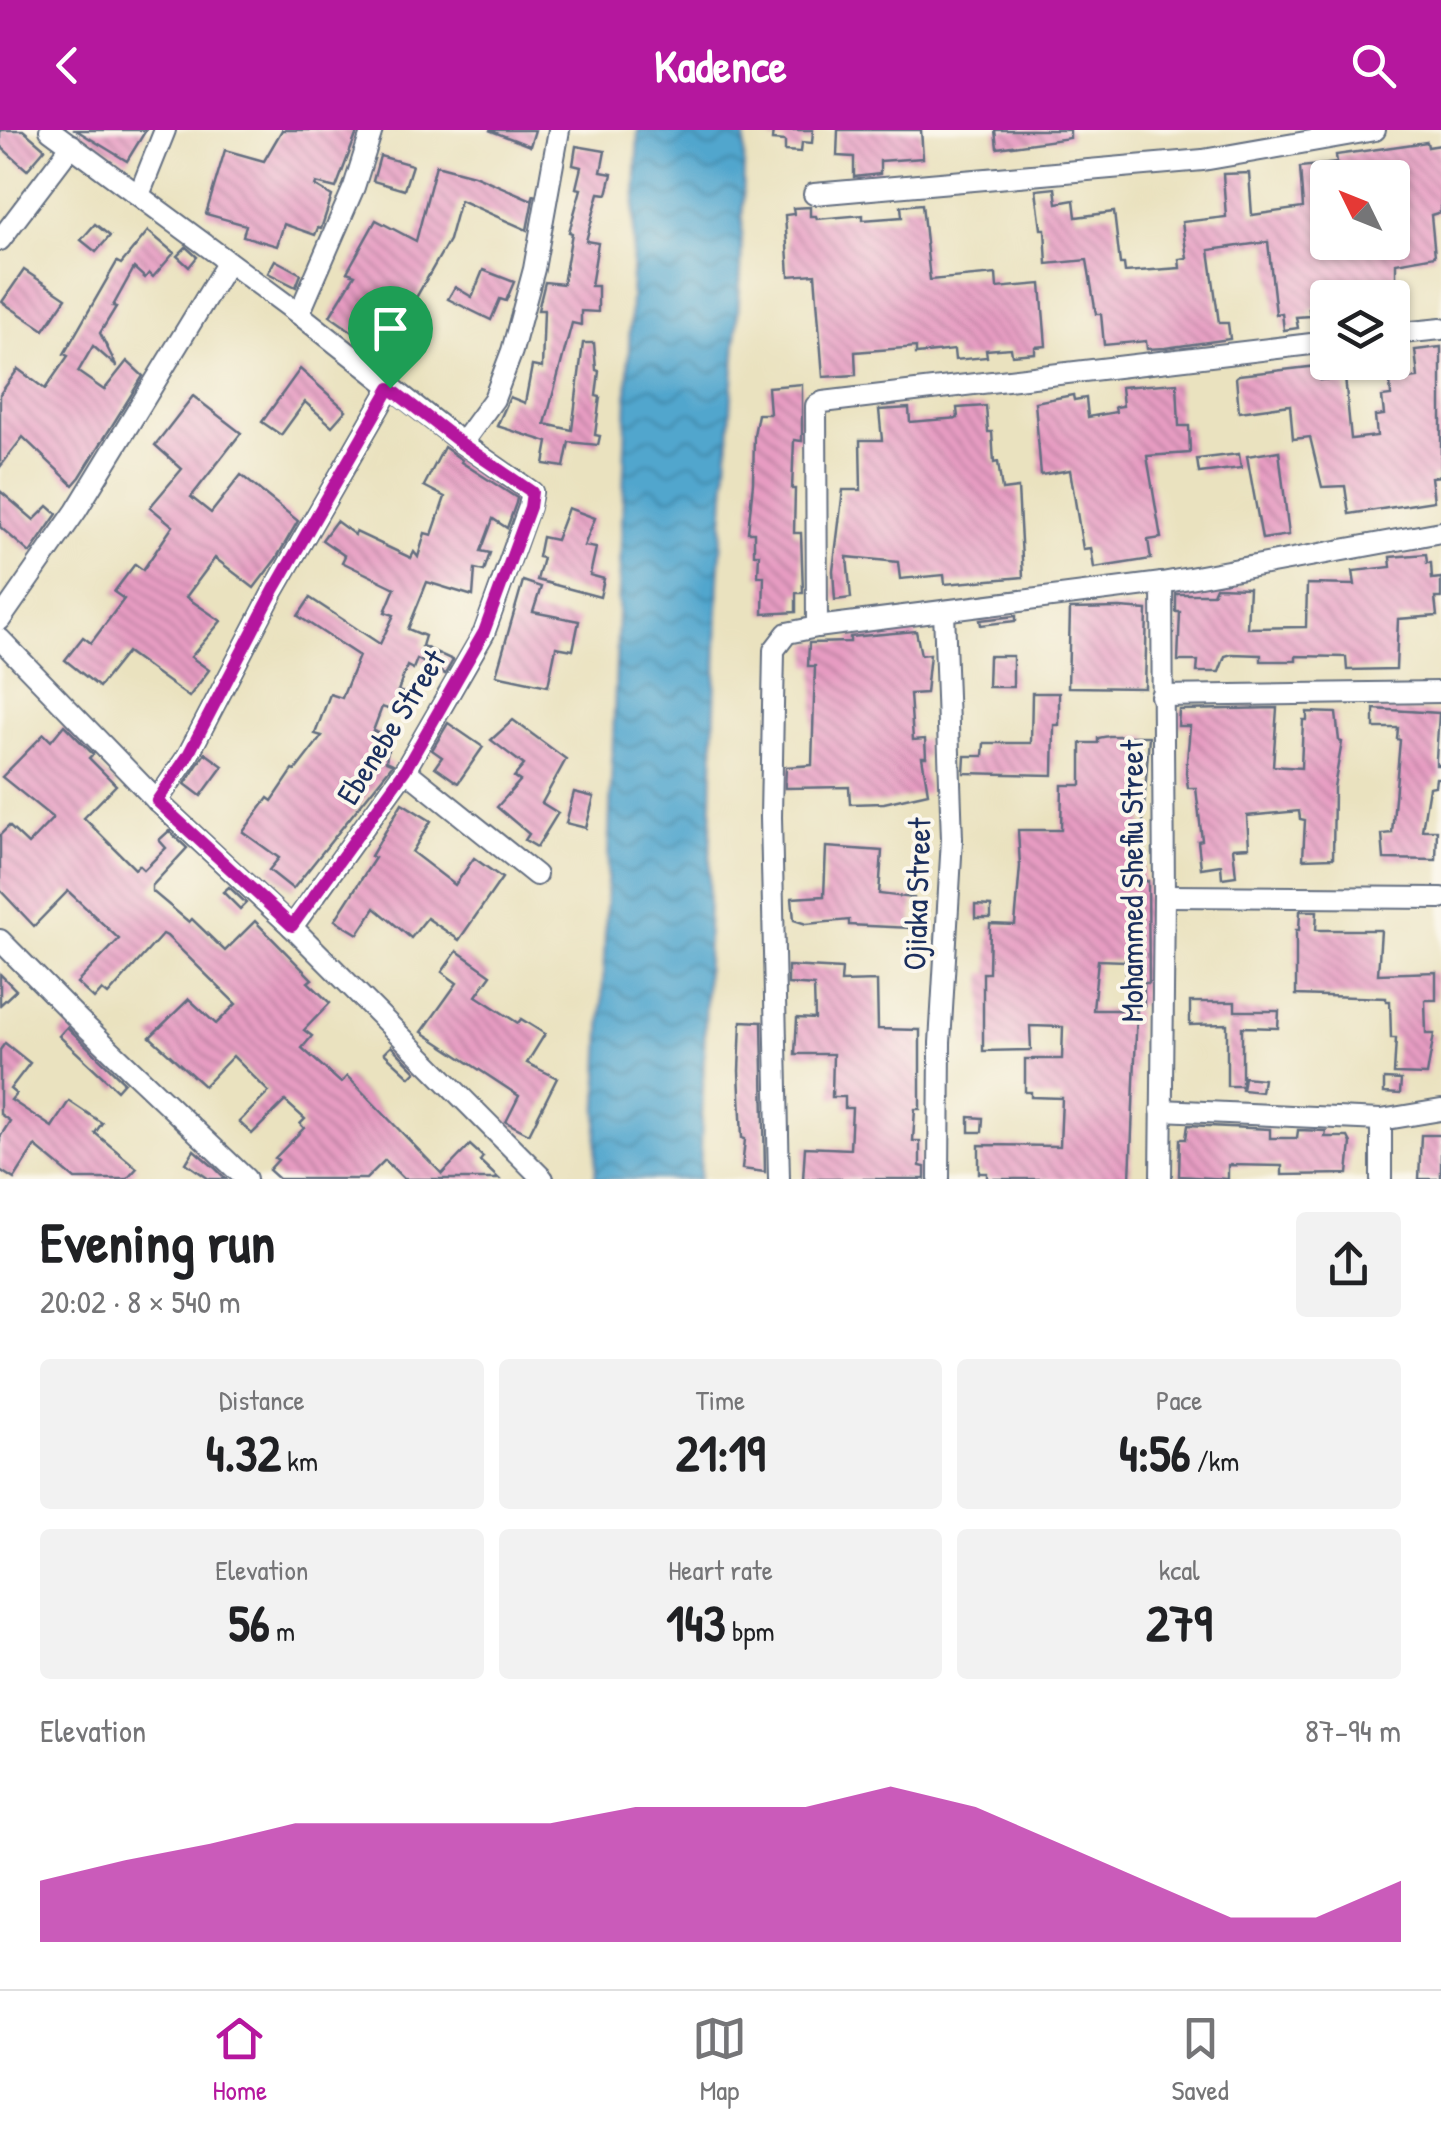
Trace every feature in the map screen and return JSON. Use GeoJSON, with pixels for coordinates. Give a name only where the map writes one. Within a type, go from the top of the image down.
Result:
{"type":"FeatureCollection","features":[{"type":"Feature","properties":{"kind":"street","name":"Ebenebe Street"},"geometry":{"type":"LineString","coordinates":[[50,130],[299,314],[462,444],[532,492],[484,632],[405,770],[292,926]]}},
{"type":"Feature","properties":{"kind":"street"},"geometry":{"type":"LineString","coordinates":[[139,195],[166,130]]}},
{"type":"Feature","properties":{"kind":"street"},"geometry":{"type":"LineString","coordinates":[[299,314],[354,187],[372,130]]}},
{"type":"Feature","properties":{"kind":"street"},"geometry":{"type":"LineString","coordinates":[[462,444],[494,399],[512,351],[534,269],[559,130]]}},
{"type":"Feature","properties":{"kind":"street"},"geometry":{"type":"LineString","coordinates":[[814,194],[1203,160],[1376,130]]}},
{"type":"Feature","properties":{"kind":"street"},"geometry":{"type":"LineString","coordinates":[[0,240],[72,145]]}},
{"type":"Feature","properties":{"kind":"street"},"geometry":{"type":"LineString","coordinates":[[0,620],[76,511],[228,262]]}},
{"type":"Feature","properties":{"kind":"street"},"geometry":{"type":"LineString","coordinates":[[1410,332],[1441,329]]}},
{"type":"Feature","properties":{"kind":"street"},"geometry":{"type":"LineString","coordinates":[[818,627],[816,406],[1310,344]]}},
{"type":"Feature","properties":{"kind":"street"},"geometry":{"type":"LineString","coordinates":[[157,801],[187,757],[274,590],[390,388]]}},
{"type":"Feature","properties":{"kind":"street"},"geometry":{"type":"LineString","coordinates":[[779,1179],[770,818],[774,650],[787,633],[1162,583],[1441,532]]}},
{"type":"Feature","properties":{"kind":"street","name":"Mohammed Shefiu Street"},"geometry":{"type":"LineString","coordinates":[[1161,1179],[1162,583]]}},
{"type":"Feature","properties":{"kind":"street","name":"Ojiaka Street"},"geometry":{"type":"LineString","coordinates":[[938,1179],[940,1043],[952,839],[944,611]]}},
{"type":"Feature","properties":{"kind":"street"},"geometry":{"type":"LineString","coordinates":[[0,640],[157,801],[292,926],[543,1179]]}},
{"type":"Feature","properties":{"kind":"street"},"geometry":{"type":"LineString","coordinates":[[1161,696],[1441,692]]}},
{"type":"Feature","properties":{"kind":"street"},"geometry":{"type":"LineString","coordinates":[[405,770],[536,875]]}},
{"type":"Feature","properties":{"kind":"street"},"geometry":{"type":"LineString","coordinates":[[1164,896],[1441,898]]}},
{"type":"Feature","properties":{"kind":"street"},"geometry":{"type":"LineString","coordinates":[[0,940],[246,1179]]}},
{"type":"Feature","properties":{"kind":"street"},"geometry":{"type":"LineString","coordinates":[[1160,1110],[1382,1120],[1441,1110]]}},
{"type":"Feature","properties":{"kind":"street"},"geometry":{"type":"LineString","coordinates":[[1381,1179],[1382,1120]]}},
{"type":"Feature","properties":{"kind":"water"},"geometry":{"type":"Polygon","coordinates":[[[638,130],[745,130],[741,269],[719,578],[700,1179],[595,1179],[638,130]]]}},
{"type":"Feature","properties":{"kind":"building"},"geometry":{"type":"Polygon","coordinates":[[[0,130],[23,130],[45,149],[27,170],[0,146],[0,130]]]}},
{"type":"Feature","properties":{"kind":"building"},"geometry":{"type":"Polygon","coordinates":[[[76,130],[146,130],[127,161],[76,130]]]}},
{"type":"Feature","properties":{"kind":"building"},"geometry":{"type":"Polygon","coordinates":[[[282,130],[358,130],[336,188],[316,183],[332,196],[321,229],[315,235],[284,224],[277,246],[243,236],[246,225],[206,214],[225,150],[264,161],[282,130]]]}},
{"type":"Feature","properties":{"kind":"building"},"geometry":{"type":"Polygon","coordinates":[[[489,130],[535,130],[530,146],[489,130]]]}},
{"type":"Feature","properties":{"kind":"building"},"geometry":{"type":"Polygon","coordinates":[[[773,130],[813,130],[812,143],[802,142],[801,152],[785,151],[785,141],[772,140],[773,130]]]}},
{"type":"Feature","properties":{"kind":"building"},"geometry":{"type":"Polygon","coordinates":[[[838,130],[921,130],[923,158],[880,161],[880,174],[854,177],[854,157],[837,156],[838,130]]]}},
{"type":"Feature","properties":{"kind":"building"},"geometry":{"type":"Polygon","coordinates":[[[995,130],[1070,130],[1070,138],[997,148],[995,130]]]}},
{"type":"Feature","properties":{"kind":"building"},"geometry":{"type":"Polygon","coordinates":[[[1427,142],[1428,147],[1441,145],[1441,212],[1431,215],[1435,256],[1396,263],[1396,280],[1310,280],[1310,316],[1296,317],[1298,328],[1284,330],[1282,313],[1276,314],[1268,242],[1209,250],[1219,323],[1228,323],[1230,339],[1165,348],[1147,349],[1146,341],[1104,345],[1101,314],[1096,314],[1087,260],[1047,264],[1045,229],[1041,229],[1036,190],[1055,188],[1057,203],[1074,200],[1076,217],[1114,212],[1120,264],[1124,264],[1125,272],[1180,268],[1179,259],[1187,258],[1182,222],[1226,217],[1223,174],[1249,173],[1252,215],[1303,208],[1300,167],[1310,166],[1310,260],[1410,260],[1410,160],[1337,160],[1336,155],[1427,142]]]}},
{"type":"Feature","properties":{"kind":"building"},"geometry":{"type":"Polygon","coordinates":[[[576,146],[605,151],[601,172],[612,174],[607,194],[599,193],[586,241],[598,243],[591,286],[598,286],[598,312],[581,311],[581,325],[572,323],[545,424],[572,430],[583,343],[594,343],[599,371],[596,396],[600,397],[595,435],[600,436],[598,445],[569,442],[564,467],[544,464],[548,442],[497,426],[510,397],[525,403],[532,366],[542,368],[544,310],[538,310],[545,282],[563,284],[572,233],[569,232],[581,189],[576,188],[581,167],[573,165],[576,146]]]}},
{"type":"Feature","properties":{"kind":"building"},"geometry":{"type":"Polygon","coordinates":[[[380,156],[412,165],[404,190],[373,181],[380,156]]]}},
{"type":"Feature","properties":{"kind":"building"},"geometry":{"type":"Polygon","coordinates":[[[436,165],[474,175],[532,200],[534,194],[527,230],[460,200],[449,240],[398,329],[380,351],[330,316],[355,275],[347,272],[376,220],[416,241],[436,165]]]}},
{"type":"Feature","properties":{"kind":"building"},"geometry":{"type":"Polygon","coordinates":[[[922,204],[930,280],[996,274],[997,288],[1041,284],[1046,346],[1035,347],[1035,353],[1012,355],[1011,348],[986,350],[987,357],[955,360],[954,350],[916,354],[916,347],[855,352],[856,375],[823,377],[815,274],[789,276],[785,215],[794,214],[793,208],[810,207],[810,216],[817,219],[902,217],[901,206],[922,204]]]}},
{"type":"Feature","properties":{"kind":"building"},"geometry":{"type":"Polygon","coordinates":[[[95,224],[110,236],[96,252],[81,240],[95,224]]]}},
{"type":"Feature","properties":{"kind":"building"},"geometry":{"type":"Polygon","coordinates":[[[148,231],[174,253],[153,277],[149,273],[145,278],[134,268],[113,306],[116,307],[100,333],[117,367],[93,346],[78,372],[104,390],[127,361],[143,376],[80,477],[73,485],[23,437],[0,467],[0,394],[18,369],[45,389],[68,356],[64,354],[117,262],[121,264],[148,231]]]}},
{"type":"Feature","properties":{"kind":"building"},"geometry":{"type":"Polygon","coordinates":[[[186,247],[197,257],[189,267],[177,256],[186,247]]]}},
{"type":"Feature","properties":{"kind":"building"},"geometry":{"type":"Polygon","coordinates":[[[275,260],[301,274],[296,287],[268,273],[275,260]]]}},
{"type":"Feature","properties":{"kind":"building"},"geometry":{"type":"Polygon","coordinates":[[[24,270],[66,298],[44,330],[2,302],[24,270]]]}},
{"type":"Feature","properties":{"kind":"building"},"geometry":{"type":"Polygon","coordinates":[[[483,270],[514,282],[506,301],[500,299],[491,320],[448,299],[455,287],[472,297],[483,270]]]}},
{"type":"Feature","properties":{"kind":"building"},"geometry":{"type":"Polygon","coordinates":[[[1441,347],[1441,476],[1431,477],[1434,501],[1349,514],[1345,486],[1322,487],[1310,437],[1293,439],[1290,405],[1239,412],[1239,375],[1310,367],[1310,380],[1345,380],[1351,439],[1377,436],[1375,416],[1384,415],[1382,397],[1391,396],[1390,381],[1418,378],[1415,350],[1441,347]]]}},
{"type":"Feature","properties":{"kind":"building"},"geometry":{"type":"Polygon","coordinates":[[[300,369],[346,410],[332,426],[305,402],[281,435],[262,422],[300,369]]]}},
{"type":"Feature","properties":{"kind":"building"},"geometry":{"type":"Polygon","coordinates":[[[1177,383],[1179,426],[1189,426],[1190,453],[1147,456],[1161,538],[1148,540],[1151,559],[1094,568],[1091,548],[1083,549],[1070,470],[1041,475],[1035,402],[1073,395],[1074,400],[1086,398],[1088,417],[1116,412],[1115,407],[1123,406],[1121,387],[1177,383]]]}},
{"type":"Feature","properties":{"kind":"building"},"geometry":{"type":"Polygon","coordinates":[[[802,384],[802,441],[794,440],[792,489],[794,533],[801,533],[803,593],[796,593],[796,612],[763,614],[764,576],[758,576],[754,532],[748,532],[754,435],[758,414],[770,414],[768,387],[802,384]]]}},
{"type":"Feature","properties":{"kind":"building"},"geometry":{"type":"Polygon","coordinates":[[[193,396],[241,433],[191,497],[211,513],[241,475],[298,521],[254,588],[215,558],[186,597],[221,621],[191,657],[209,670],[189,697],[127,652],[99,687],[65,660],[83,637],[91,643],[124,599],[114,592],[135,564],[143,570],[173,526],[150,507],[182,469],[155,445],[193,396]]]}},
{"type":"Feature","properties":{"kind":"building"},"geometry":{"type":"Polygon","coordinates":[[[986,406],[1002,490],[1018,488],[1023,577],[945,584],[944,575],[900,579],[898,562],[847,557],[851,598],[835,600],[833,571],[843,490],[861,490],[860,440],[882,440],[879,410],[909,408],[910,422],[958,418],[957,408],[986,406]]]}},
{"type":"Feature","properties":{"kind":"building"},"geometry":{"type":"Polygon","coordinates":[[[444,447],[517,498],[516,503],[507,528],[493,519],[481,551],[490,553],[484,571],[475,569],[473,596],[427,582],[408,629],[425,636],[422,646],[453,660],[445,674],[417,659],[413,669],[407,666],[398,691],[409,695],[403,714],[382,707],[373,731],[390,737],[386,761],[393,764],[293,889],[269,870],[279,858],[243,832],[322,736],[315,734],[330,694],[342,698],[359,656],[298,616],[310,598],[380,644],[394,615],[385,612],[395,588],[342,562],[345,556],[322,540],[336,521],[355,535],[356,532],[411,558],[414,552],[418,557],[425,533],[432,535],[445,497],[424,486],[444,447]]]}},
{"type":"Feature","properties":{"kind":"building"},"geometry":{"type":"Polygon","coordinates":[[[1279,451],[1289,535],[1262,539],[1247,456],[1279,451]]]}},
{"type":"Feature","properties":{"kind":"building"},"geometry":{"type":"Polygon","coordinates":[[[1239,454],[1241,468],[1199,473],[1197,459],[1239,454]]]}},
{"type":"Feature","properties":{"kind":"building"},"geometry":{"type":"Polygon","coordinates":[[[0,491],[34,520],[48,506],[57,514],[30,553],[0,527],[0,491]]]}},
{"type":"Feature","properties":{"kind":"building"},"geometry":{"type":"Polygon","coordinates":[[[568,508],[595,518],[584,546],[596,548],[590,575],[604,579],[600,597],[537,580],[543,558],[538,557],[542,537],[556,540],[568,508]]]}},
{"type":"Feature","properties":{"kind":"building"},"geometry":{"type":"Polygon","coordinates":[[[1426,554],[1432,579],[1441,578],[1441,598],[1435,598],[1437,616],[1398,619],[1396,669],[1347,670],[1346,657],[1296,656],[1296,661],[1261,661],[1261,655],[1232,654],[1225,656],[1219,672],[1197,672],[1198,661],[1178,661],[1180,612],[1176,612],[1176,594],[1213,594],[1216,587],[1249,588],[1247,628],[1306,627],[1307,584],[1355,585],[1353,571],[1391,567],[1390,557],[1426,554]]]}},
{"type":"Feature","properties":{"kind":"building"},"geometry":{"type":"Polygon","coordinates":[[[523,581],[541,587],[533,612],[579,621],[573,650],[556,647],[548,686],[496,675],[523,581]]]}},
{"type":"Feature","properties":{"kind":"building"},"geometry":{"type":"Polygon","coordinates":[[[1070,609],[1147,610],[1145,688],[1068,687],[1070,609]]]}},
{"type":"Feature","properties":{"kind":"building"},"geometry":{"type":"Polygon","coordinates":[[[1016,616],[1016,621],[981,625],[980,620],[1016,616]]]}},
{"type":"Feature","properties":{"kind":"building"},"geometry":{"type":"Polygon","coordinates":[[[916,631],[921,655],[930,654],[926,693],[910,694],[913,740],[925,739],[926,757],[922,757],[928,793],[884,803],[850,804],[849,787],[785,788],[786,767],[812,765],[815,666],[808,666],[809,643],[850,642],[850,637],[916,631]]]}},
{"type":"Feature","properties":{"kind":"building"},"geometry":{"type":"Polygon","coordinates":[[[989,656],[1013,656],[1013,687],[988,687],[989,656]]]}},
{"type":"Feature","properties":{"kind":"building"},"geometry":{"type":"Polygon","coordinates":[[[1032,693],[1059,693],[1053,775],[964,773],[965,756],[983,756],[984,743],[1031,743],[1032,693]]]}},
{"type":"Feature","properties":{"kind":"building"},"geometry":{"type":"Polygon","coordinates":[[[1277,708],[1273,766],[1301,768],[1303,720],[1307,720],[1307,712],[1336,713],[1342,742],[1334,787],[1333,858],[1303,859],[1305,820],[1300,819],[1299,811],[1247,816],[1249,847],[1233,848],[1236,876],[1222,878],[1221,865],[1201,868],[1196,788],[1188,788],[1186,773],[1190,726],[1178,726],[1179,710],[1277,708]]]}},
{"type":"Feature","properties":{"kind":"building"},"geometry":{"type":"Polygon","coordinates":[[[1374,709],[1439,713],[1436,765],[1441,765],[1441,778],[1429,787],[1422,830],[1437,830],[1436,860],[1384,859],[1382,834],[1392,833],[1400,740],[1398,728],[1374,728],[1374,709]]]}},
{"type":"Feature","properties":{"kind":"building"},"geometry":{"type":"Polygon","coordinates":[[[513,720],[566,759],[542,803],[558,813],[537,847],[525,840],[529,834],[497,807],[520,781],[514,777],[524,765],[491,740],[513,720]]]}},
{"type":"Feature","properties":{"kind":"building"},"geometry":{"type":"Polygon","coordinates":[[[448,723],[483,747],[458,783],[435,767],[442,757],[432,750],[448,723]]]}},
{"type":"Feature","properties":{"kind":"building"},"geometry":{"type":"Polygon","coordinates":[[[64,725],[116,785],[84,818],[135,869],[139,865],[144,870],[166,848],[159,840],[169,831],[187,848],[152,886],[152,891],[189,922],[192,919],[225,951],[255,921],[330,1003],[304,1030],[312,1036],[302,1048],[341,1083],[347,1076],[442,1174],[470,1145],[499,1179],[404,1179],[385,1160],[366,1179],[279,1179],[269,1170],[278,1160],[275,1158],[304,1128],[300,1124],[305,1119],[285,1101],[252,1134],[239,1122],[269,1092],[233,1056],[204,1086],[150,1037],[189,999],[216,1024],[236,1004],[167,936],[163,934],[108,995],[102,990],[94,999],[77,983],[119,939],[68,891],[34,926],[0,890],[0,835],[9,826],[28,844],[53,818],[2,777],[44,734],[51,741],[64,725]]]}},
{"type":"Feature","properties":{"kind":"building"},"geometry":{"type":"Polygon","coordinates":[[[1149,736],[1143,881],[1148,881],[1149,983],[1144,983],[1144,1006],[1125,1006],[1126,961],[1098,960],[1093,1010],[1137,1010],[1130,1179],[987,1179],[987,1173],[979,1173],[979,1145],[1060,1146],[1062,1098],[1031,1097],[1031,1092],[1025,1092],[1025,1059],[1062,1059],[1063,1027],[1030,1026],[1031,1050],[983,1051],[983,973],[989,973],[990,924],[1015,925],[1020,866],[1018,830],[1061,830],[1062,785],[1081,785],[1081,743],[1098,743],[1098,738],[1149,736]]]}},
{"type":"Feature","properties":{"kind":"building"},"geometry":{"type":"Polygon","coordinates":[[[205,753],[223,766],[201,796],[185,784],[205,753]]]}},
{"type":"Feature","properties":{"kind":"building"},"geometry":{"type":"Polygon","coordinates":[[[574,792],[594,797],[586,828],[566,823],[574,792]]]}},
{"type":"Feature","properties":{"kind":"building"},"geometry":{"type":"Polygon","coordinates":[[[402,803],[431,821],[412,852],[455,885],[474,858],[502,878],[459,940],[427,918],[411,938],[375,908],[358,934],[335,920],[375,858],[371,856],[402,803]]]}},
{"type":"Feature","properties":{"kind":"building"},"geometry":{"type":"Polygon","coordinates":[[[826,847],[882,851],[879,894],[914,898],[911,928],[849,925],[849,920],[806,924],[794,920],[792,898],[824,896],[826,847]]]}},
{"type":"Feature","properties":{"kind":"building"},"geometry":{"type":"Polygon","coordinates":[[[229,887],[246,903],[240,909],[223,892],[229,887]]]}},
{"type":"Feature","properties":{"kind":"building"},"geometry":{"type":"Polygon","coordinates":[[[975,905],[991,906],[991,918],[975,918],[975,905]]]}},
{"type":"Feature","properties":{"kind":"building"},"geometry":{"type":"Polygon","coordinates":[[[1300,911],[1317,911],[1316,930],[1381,930],[1378,974],[1436,972],[1436,1000],[1425,1000],[1426,1034],[1434,1034],[1427,1075],[1394,1074],[1396,1038],[1391,1038],[1390,1001],[1386,998],[1296,995],[1296,930],[1300,911]]]}},
{"type":"Feature","properties":{"kind":"building"},"geometry":{"type":"Polygon","coordinates":[[[457,951],[491,975],[476,996],[518,1023],[521,1019],[545,1034],[527,1063],[557,1078],[529,1134],[506,1122],[519,1096],[422,1032],[457,983],[442,972],[457,951]]]}},
{"type":"Feature","properties":{"kind":"building"},"geometry":{"type":"Polygon","coordinates":[[[788,966],[842,969],[841,982],[877,981],[878,1029],[920,1030],[920,1109],[915,1109],[913,1141],[920,1141],[920,1166],[925,1167],[925,1179],[803,1179],[805,1147],[850,1149],[852,1108],[845,1108],[845,1097],[832,1097],[833,1054],[795,1054],[797,1018],[815,1019],[814,986],[788,984],[788,966]]]}},
{"type":"Feature","properties":{"kind":"building"},"geometry":{"type":"Polygon","coordinates":[[[0,974],[16,990],[0,1005],[0,974]]]}},
{"type":"Feature","properties":{"kind":"building"},"geometry":{"type":"Polygon","coordinates":[[[1190,1002],[1235,1002],[1235,1011],[1279,1011],[1278,1028],[1242,1027],[1242,1086],[1227,1086],[1227,1024],[1190,1025],[1190,1002]]]}},
{"type":"Feature","properties":{"kind":"building"},"geometry":{"type":"Polygon","coordinates":[[[741,1021],[762,1022],[765,1172],[742,1169],[745,1139],[739,1071],[741,1021]]]}},
{"type":"Feature","properties":{"kind":"building"},"geometry":{"type":"Polygon","coordinates":[[[67,1027],[124,1082],[117,1090],[59,1036],[67,1027]]]}},
{"type":"Feature","properties":{"kind":"building"},"geometry":{"type":"Polygon","coordinates":[[[5,1043],[30,1063],[10,1089],[16,1094],[11,1100],[52,1127],[69,1101],[102,1123],[95,1133],[137,1168],[127,1179],[75,1179],[35,1146],[14,1179],[0,1170],[0,1137],[10,1121],[0,1114],[0,1050],[5,1043]]]}},
{"type":"Feature","properties":{"kind":"building"},"geometry":{"type":"Polygon","coordinates":[[[391,1046],[416,1071],[410,1077],[384,1053],[391,1046]]]}},
{"type":"Feature","properties":{"kind":"building"},"geometry":{"type":"Polygon","coordinates":[[[1244,1077],[1263,1079],[1261,1092],[1242,1090],[1244,1077]]]}},
{"type":"Feature","properties":{"kind":"building"},"geometry":{"type":"Polygon","coordinates":[[[1384,1079],[1401,1080],[1400,1094],[1384,1093],[1384,1079]]]}},
{"type":"Feature","properties":{"kind":"building"},"geometry":{"type":"Polygon","coordinates":[[[969,1117],[983,1118],[982,1132],[969,1132],[969,1117]]]}},
{"type":"Feature","properties":{"kind":"building"},"geometry":{"type":"Polygon","coordinates":[[[1188,1125],[1270,1129],[1270,1138],[1297,1138],[1298,1130],[1326,1131],[1325,1137],[1348,1137],[1348,1174],[1282,1175],[1282,1166],[1228,1165],[1228,1179],[1179,1176],[1180,1139],[1186,1139],[1188,1125]]]}},
{"type":"Feature","properties":{"kind":"building"},"geometry":{"type":"Polygon","coordinates":[[[1421,1135],[1441,1135],[1441,1179],[1419,1179],[1421,1135]]]}},
{"type":"Feature","properties":{"kind":"building"},"geometry":{"type":"Polygon","coordinates":[[[194,1150],[226,1179],[209,1179],[186,1163],[194,1150]]]}},
{"type":"Feature","properties":{"kind":"route"},"geometry":{"type":"LineString","coordinates":[[390,388],[532,492],[530,507],[484,632],[405,770],[292,926],[157,801],[187,757],[274,590],[390,388]]}}]}
